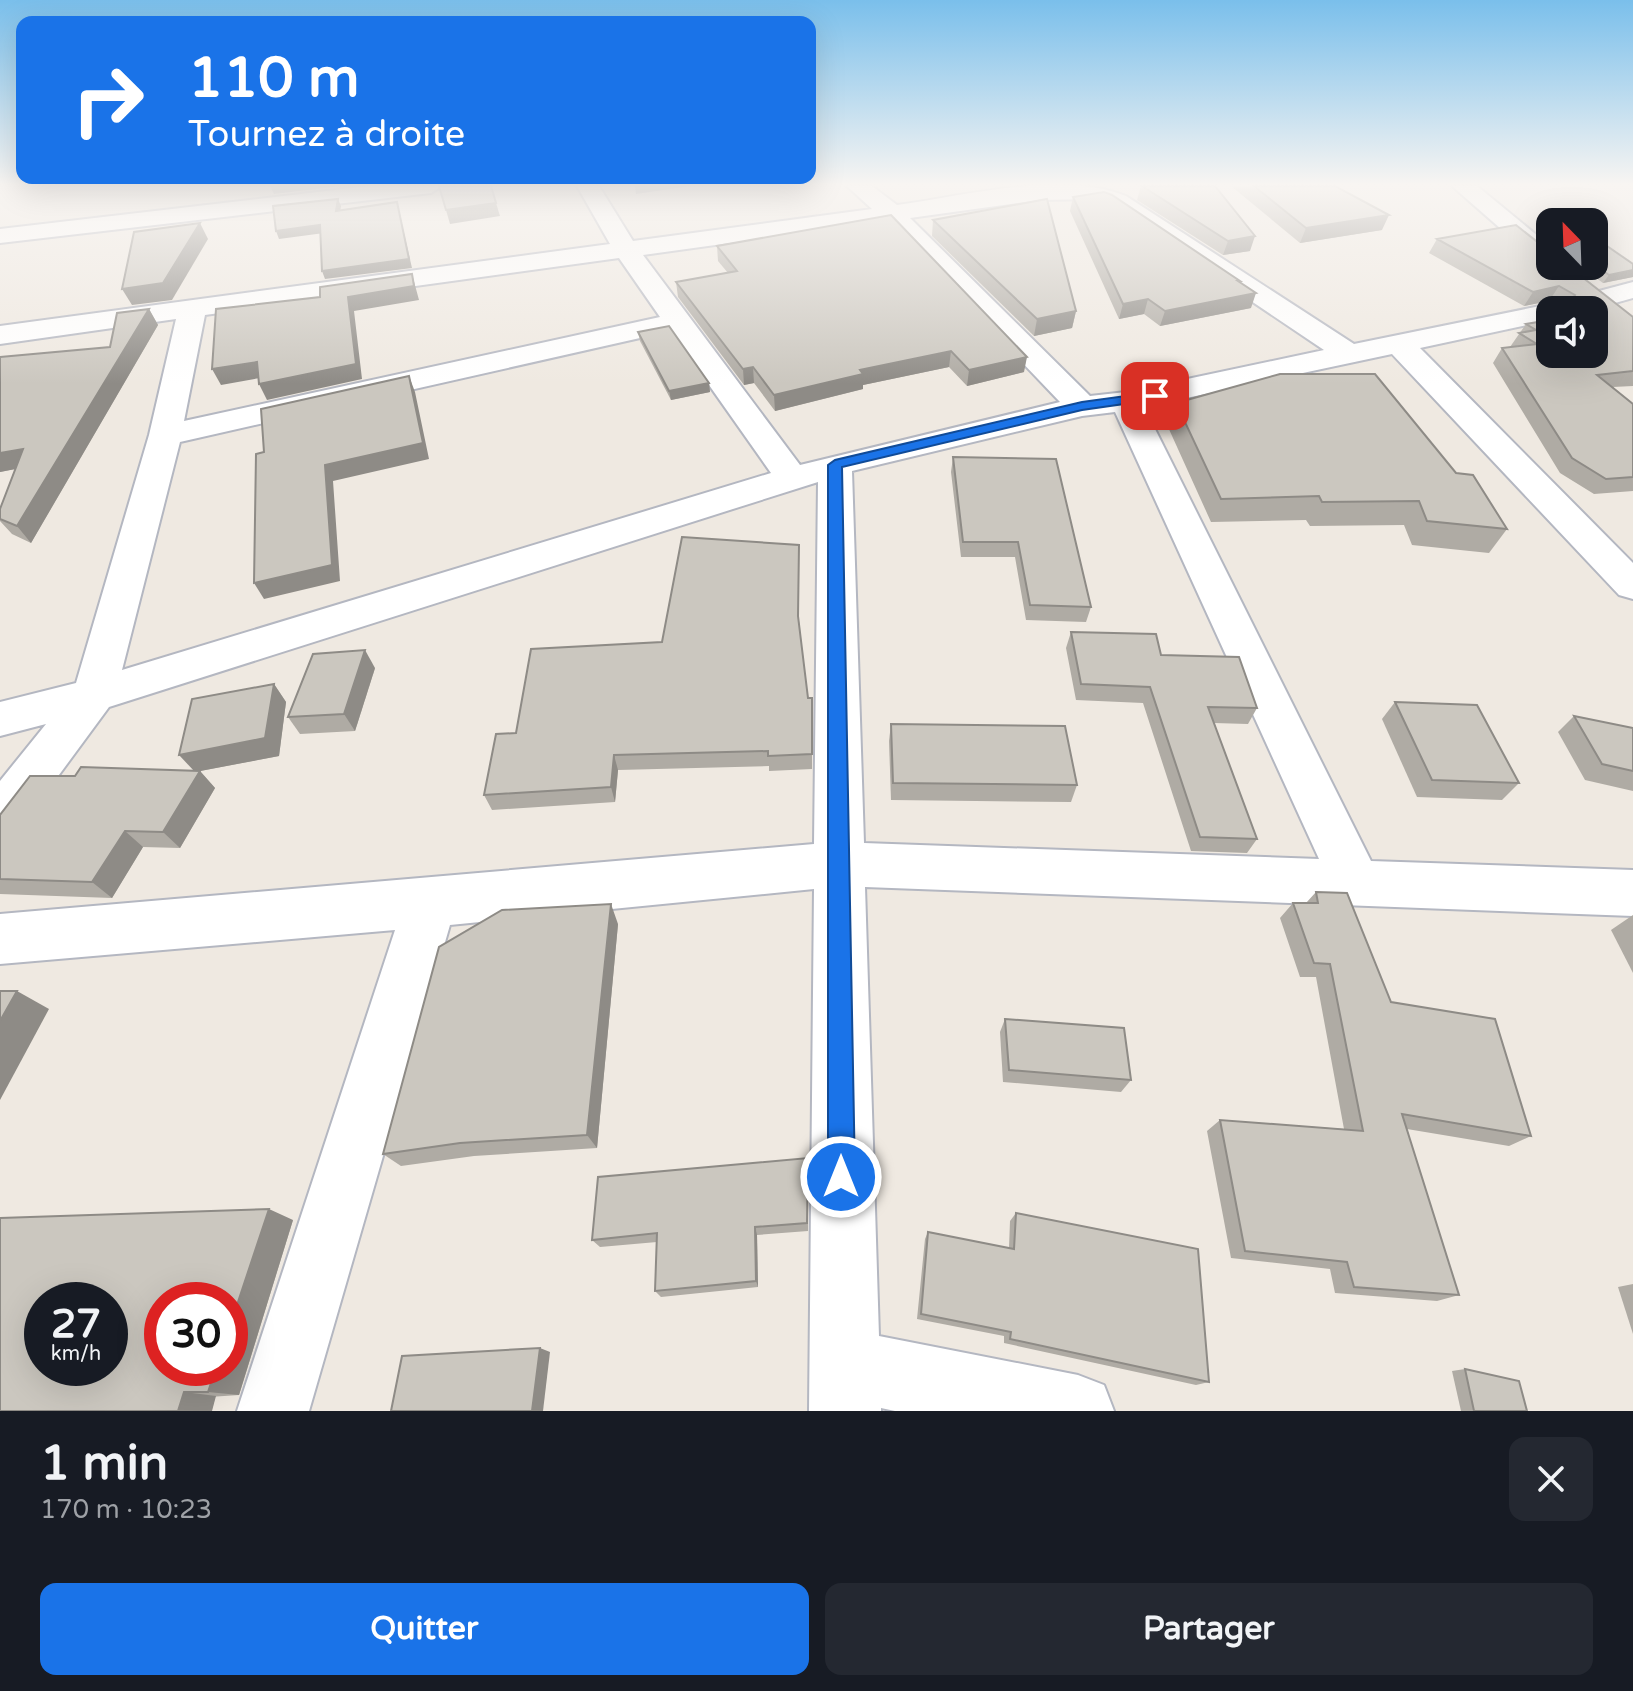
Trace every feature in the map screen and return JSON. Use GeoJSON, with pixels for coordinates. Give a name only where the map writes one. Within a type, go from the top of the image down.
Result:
{"type":"FeatureCollection","features":[{"type":"Feature","properties":{"kind":"street"},"geometry":{"type":"LineString","coordinates":[[0,335],[612,252]]}},
{"type":"Feature","properties":{"kind":"street"},"geometry":{"type":"LineString","coordinates":[[627,252],[679,321],[814,471],[838,864],[844,1388],[1078,1411]]}},
{"type":"Feature","properties":{"kind":"street"},"geometry":{"type":"LineString","coordinates":[[930,252],[1082,406]]}},
{"type":"Feature","properties":{"kind":"street"},"geometry":{"type":"LineString","coordinates":[[1195,252],[1351,355]]}},
{"type":"Feature","properties":{"kind":"street"},"geometry":{"type":"LineString","coordinates":[[1576,280],[1633,323]]}},
{"type":"Feature","properties":{"kind":"street"},"geometry":{"type":"LineString","coordinates":[[1586,280],[1633,290]]}},
{"type":"Feature","properties":{"kind":"street"},"geometry":{"type":"LineString","coordinates":[[0,817],[94,695],[165,435],[193,308]]}},
{"type":"Feature","properties":{"kind":"street"},"geometry":{"type":"LineString","coordinates":[[0,719],[94,695],[814,471],[1082,406],[1126,401],[1536,315]]}},
{"type":"Feature","properties":{"kind":"street"},"geometry":{"type":"LineString","coordinates":[[165,435],[679,321]]}},
{"type":"Feature","properties":{"kind":"street"},"geometry":{"type":"LineString","coordinates":[[1400,345],[1633,586]]}},
{"type":"Feature","properties":{"kind":"street"},"geometry":{"type":"LineString","coordinates":[[1126,401],[1356,884]]}},
{"type":"Feature","properties":{"kind":"street"},"geometry":{"type":"LineString","coordinates":[[0,939],[430,903],[838,864],[1633,893]]}},
{"type":"Feature","properties":{"kind":"street"},"geometry":{"type":"LineString","coordinates":[[273,1411],[430,903]]}},
{"type":"Feature","properties":{"kind":"building"},"geometry":{"type":"Polygon","coordinates":[[[130,252],[182,252],[163,283],[122,289],[130,252]]]}},
{"type":"Feature","properties":{"kind":"building"},"geometry":{"type":"Polygon","coordinates":[[[321,252],[407,252],[409,259],[322,271],[321,252]]]}},
{"type":"Feature","properties":{"kind":"building"},"geometry":{"type":"Polygon","coordinates":[[[722,252],[926,252],[1027,357],[969,370],[951,351],[860,370],[863,374],[774,395],[753,367],[743,369],[676,282],[737,271],[722,252]]]}},
{"type":"Feature","properties":{"kind":"building"},"geometry":{"type":"Polygon","coordinates":[[[966,252],[1061,252],[1076,311],[1037,319],[966,252]]]}},
{"type":"Feature","properties":{"kind":"building"},"geometry":{"type":"Polygon","coordinates":[[[1099,252],[1197,252],[1256,293],[1165,311],[1148,299],[1123,304],[1099,252]]]}},
{"type":"Feature","properties":{"kind":"building"},"geometry":{"type":"Polygon","coordinates":[[[1460,252],[1536,252],[1536,280],[1586,280],[1606,296],[1574,296],[1559,286],[1533,292],[1460,252]]]}},
{"type":"Feature","properties":{"kind":"building"},"geometry":{"type":"Polygon","coordinates":[[[1608,252],[1615,252],[1633,264],[1633,270],[1609,275],[1608,252]]]}},
{"type":"Feature","properties":{"kind":"building"},"geometry":{"type":"Polygon","coordinates":[[[412,274],[414,286],[348,297],[356,364],[259,384],[257,362],[212,369],[216,309],[320,297],[320,287],[412,274]]]}},
{"type":"Feature","properties":{"kind":"building"},"geometry":{"type":"Polygon","coordinates":[[[1608,297],[1633,317],[1633,371],[1597,375],[1633,404],[1633,477],[1606,479],[1572,458],[1502,348],[1536,344],[1536,368],[1608,368],[1608,297]]]}},
{"type":"Feature","properties":{"kind":"building"},"geometry":{"type":"Polygon","coordinates":[[[149,309],[17,526],[0,519],[0,509],[23,449],[0,453],[0,357],[110,347],[117,313],[149,309]]]}},
{"type":"Feature","properties":{"kind":"building"},"geometry":{"type":"Polygon","coordinates":[[[669,326],[709,383],[669,391],[638,332],[669,326]]]}},
{"type":"Feature","properties":{"kind":"building"},"geometry":{"type":"Polygon","coordinates":[[[1536,330],[1536,343],[1519,333],[1536,330]]]}},
{"type":"Feature","properties":{"kind":"building"},"geometry":{"type":"Polygon","coordinates":[[[1280,374],[1375,374],[1456,473],[1473,475],[1507,529],[1427,521],[1419,501],[1322,502],[1319,496],[1221,499],[1176,403],[1280,374]]]}},
{"type":"Feature","properties":{"kind":"building"},"geometry":{"type":"Polygon","coordinates":[[[409,376],[423,443],[325,465],[332,565],[254,583],[256,454],[264,452],[261,409],[409,376]]]}},
{"type":"Feature","properties":{"kind":"building"},"geometry":{"type":"Polygon","coordinates":[[[953,457],[1056,459],[1091,607],[1030,605],[1018,542],[963,542],[953,457]]]}},
{"type":"Feature","properties":{"kind":"building"},"geometry":{"type":"Polygon","coordinates":[[[682,537],[799,545],[798,616],[808,698],[812,698],[812,754],[768,756],[768,751],[614,755],[611,787],[484,795],[496,734],[516,733],[531,649],[662,642],[682,537]]]}},
{"type":"Feature","properties":{"kind":"building"},"geometry":{"type":"Polygon","coordinates":[[[1071,632],[1156,634],[1161,655],[1239,657],[1257,708],[1208,707],[1257,839],[1200,837],[1150,687],[1081,684],[1071,632]]]}},
{"type":"Feature","properties":{"kind":"building"},"geometry":{"type":"Polygon","coordinates":[[[365,650],[344,714],[288,717],[313,654],[365,650]]]}},
{"type":"Feature","properties":{"kind":"building"},"geometry":{"type":"Polygon","coordinates":[[[274,684],[265,738],[179,755],[192,699],[274,684]]]}},
{"type":"Feature","properties":{"kind":"building"},"geometry":{"type":"Polygon","coordinates":[[[1395,702],[1477,705],[1519,783],[1432,780],[1395,702]]]}},
{"type":"Feature","properties":{"kind":"building"},"geometry":{"type":"Polygon","coordinates":[[[1574,716],[1633,728],[1633,771],[1602,764],[1574,716]]]}},
{"type":"Feature","properties":{"kind":"building"},"geometry":{"type":"Polygon","coordinates":[[[891,724],[1065,726],[1077,785],[893,783],[891,724]]]}},
{"type":"Feature","properties":{"kind":"building"},"geometry":{"type":"Polygon","coordinates":[[[81,767],[200,771],[163,832],[125,831],[92,882],[0,879],[0,815],[30,776],[75,776],[81,767]]]}},
{"type":"Feature","properties":{"kind":"building"},"geometry":{"type":"Polygon","coordinates":[[[1316,892],[1347,893],[1391,1002],[1495,1019],[1531,1136],[1402,1114],[1459,1295],[1354,1287],[1347,1262],[1245,1251],[1220,1120],[1363,1131],[1330,964],[1314,963],[1293,903],[1318,903],[1316,892]]]}},
{"type":"Feature","properties":{"kind":"building"},"geometry":{"type":"Polygon","coordinates":[[[611,904],[587,1135],[460,1143],[383,1154],[439,947],[502,910],[611,904]]]}},
{"type":"Feature","properties":{"kind":"building"},"geometry":{"type":"Polygon","coordinates":[[[0,991],[17,991],[0,1021],[0,991]]]}},
{"type":"Feature","properties":{"kind":"building"},"geometry":{"type":"Polygon","coordinates":[[[1005,1019],[1124,1028],[1131,1080],[1009,1070],[1005,1019]]]}},
{"type":"Feature","properties":{"kind":"building"},"geometry":{"type":"Polygon","coordinates":[[[808,1158],[807,1223],[755,1227],[756,1281],[655,1291],[657,1233],[592,1240],[598,1177],[808,1158]]]}},
{"type":"Feature","properties":{"kind":"building"},"geometry":{"type":"Polygon","coordinates":[[[269,1209],[245,1282],[144,1282],[144,1386],[210,1386],[208,1392],[184,1392],[178,1411],[0,1411],[0,1218],[269,1209]]]}},
{"type":"Feature","properties":{"kind":"building"},"geometry":{"type":"Polygon","coordinates":[[[1016,1213],[1198,1249],[1209,1382],[1010,1339],[1011,1332],[921,1314],[928,1232],[1014,1249],[1016,1213]]]}},
{"type":"Feature","properties":{"kind":"building"},"geometry":{"type":"Polygon","coordinates":[[[540,1348],[532,1411],[391,1411],[402,1356],[540,1348]]]}},
{"type":"Feature","properties":{"kind":"building"},"geometry":{"type":"Polygon","coordinates":[[[1465,1369],[1519,1381],[1527,1411],[1474,1411],[1465,1369]]]}},
{"type":"Feature","properties":{"kind":"route"},"geometry":{"type":"LineString","coordinates":[[841,1177],[835,465],[1082,406],[1155,396]]}}]}
